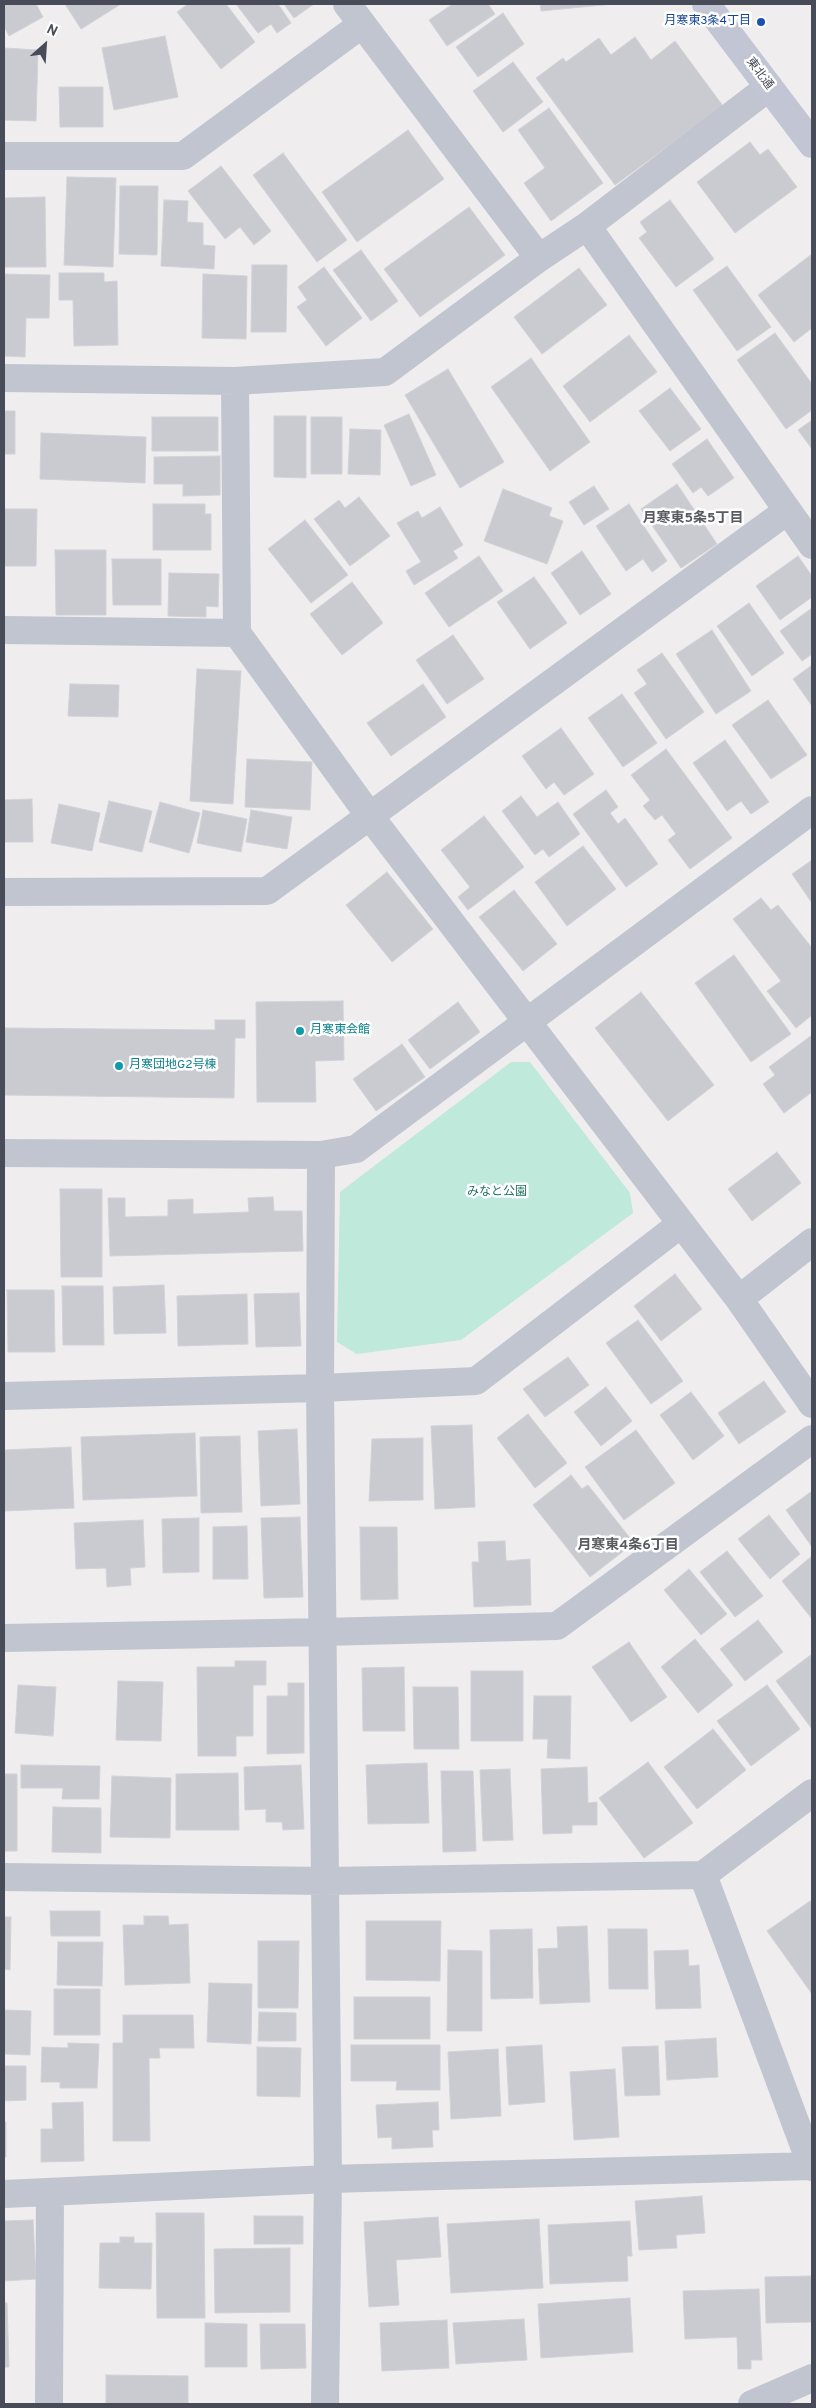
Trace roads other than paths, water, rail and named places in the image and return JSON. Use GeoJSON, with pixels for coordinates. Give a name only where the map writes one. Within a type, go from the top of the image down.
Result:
{"type":"FeatureCollection","features":[{"type":"Feature","properties":{"kind":"street","name":"東北通"},"geometry":{"type":"LineString","coordinates":[[706,4],[812,144]]}},
{"type":"Feature","properties":{"kind":"street"},"geometry":{"type":"LineString","coordinates":[[4,156],[183,156],[354,14],[540,258]]}},
{"type":"Feature","properties":{"kind":"street"},"geometry":{"type":"LineString","coordinates":[[4,378],[235,381],[385,372],[540,258],[587,226],[769,87]]}},
{"type":"Feature","properties":{"kind":"street"},"geometry":{"type":"LineString","coordinates":[[587,226],[786,511],[812,545]]}},
{"type":"Feature","properties":{"kind":"street"},"geometry":{"type":"LineString","coordinates":[[235,381],[237,633],[369,815],[739,1299],[812,1404]]}},
{"type":"Feature","properties":{"kind":"street"},"geometry":{"type":"LineString","coordinates":[[4,892],[267,891],[786,511]]}},
{"type":"Feature","properties":{"kind":"street"},"geometry":{"type":"LineString","coordinates":[[4,630],[237,633]]}},
{"type":"Feature","properties":{"kind":"street"},"geometry":{"type":"LineString","coordinates":[[4,1154],[321,1155],[356,1149],[812,810]]}},
{"type":"Feature","properties":{"kind":"street"},"geometry":{"type":"LineString","coordinates":[[321,1155],[320,1388],[328,2179],[325,2404]]}},
{"type":"Feature","properties":{"kind":"street"},"geometry":{"type":"LineString","coordinates":[[4,1396],[320,1388],[476,1381],[681,1224]]}},
{"type":"Feature","properties":{"kind":"street"},"geometry":{"type":"LineString","coordinates":[[739,1299],[812,1242]]}},
{"type":"Feature","properties":{"kind":"street"},"geometry":{"type":"LineString","coordinates":[[4,1638],[557,1626],[812,1439]]}},
{"type":"Feature","properties":{"kind":"street"},"geometry":{"type":"LineString","coordinates":[[4,1877],[326,1881],[703,1874],[812,1793]]}},
{"type":"Feature","properties":{"kind":"street"},"geometry":{"type":"LineString","coordinates":[[4,2194],[328,2179],[812,2166],[703,1874]]}},
{"type":"Feature","properties":{"kind":"street"},"geometry":{"type":"LineString","coordinates":[[49,2404],[50,2193]]}},
{"type":"Feature","properties":{"kind":"street"},"geometry":{"type":"LineString","coordinates":[[752,2404],[812,2378]]}},
{"type":"Feature","properties":{"kind":"place","name":"月寒東3条4丁目"},"geometry":{"type":"Point","coordinates":[761,22]}},
{"type":"Feature","properties":{"kind":"place","name":"月寒東会館"},"geometry":{"type":"Point","coordinates":[300,1031]}},
{"type":"Feature","properties":{"kind":"place","name":"月寒団地G2号棟"},"geometry":{"type":"Point","coordinates":[119,1066]}},
{"type":"Feature","properties":{"kind":"district","name":"月寒東5条5丁目"},"geometry":{"type":"Point","coordinates":[693,519]}},
{"type":"Feature","properties":{"kind":"district","name":"月寒東4条6丁目"},"geometry":{"type":"Point","coordinates":[628,1546]}},
{"type":"Feature","properties":{"kind":"park label","name":"みなと公園"},"geometry":{"type":"Point","coordinates":[497,1193]}}]}
